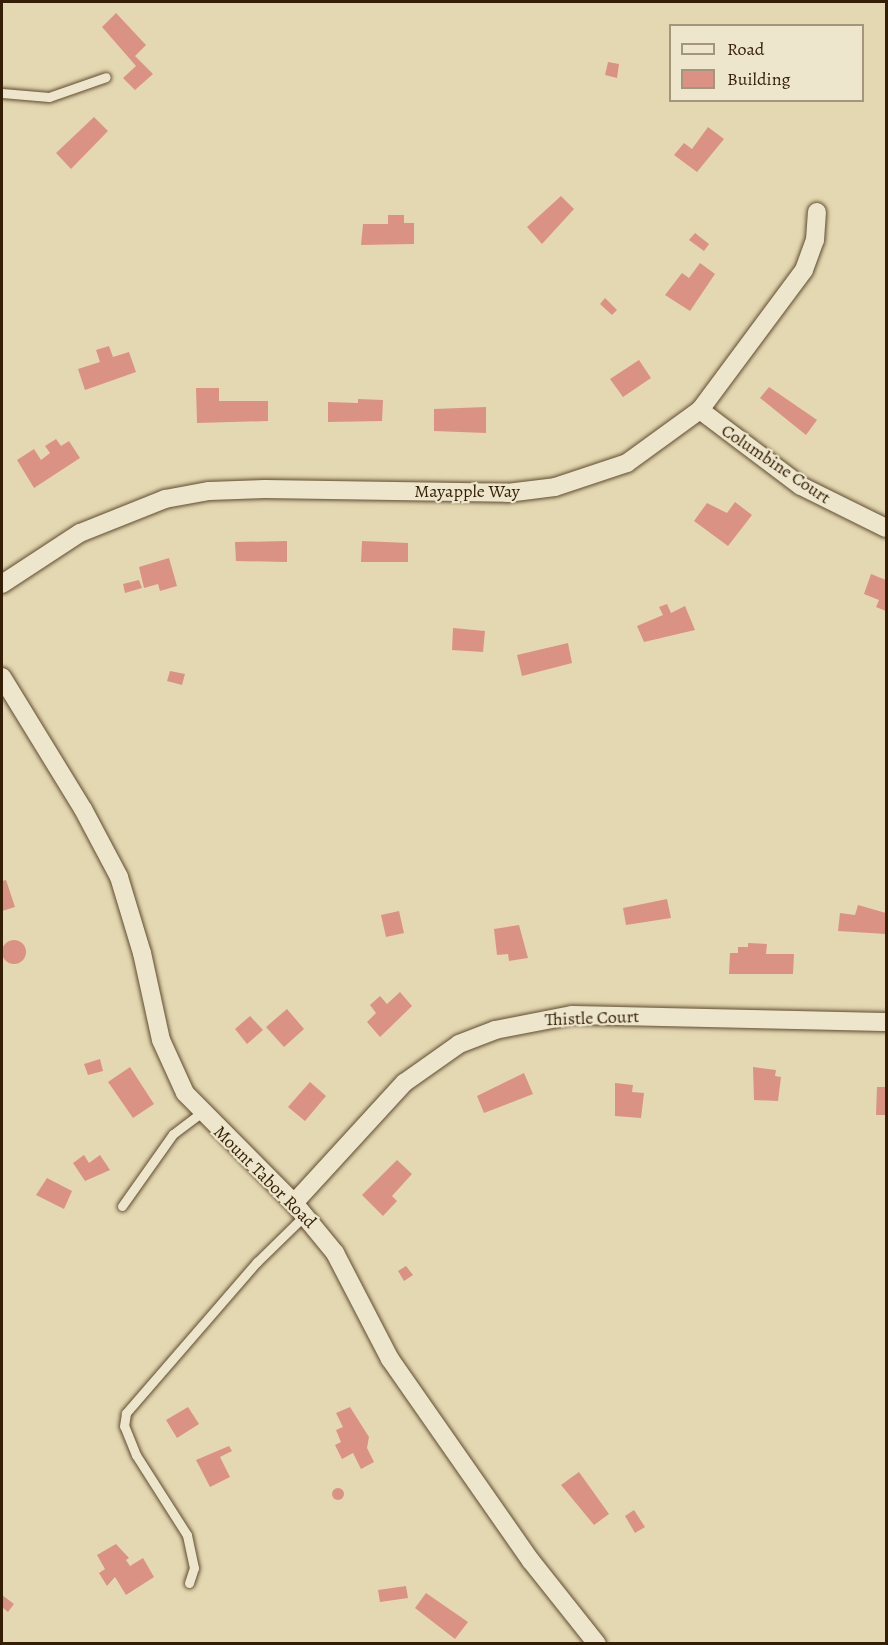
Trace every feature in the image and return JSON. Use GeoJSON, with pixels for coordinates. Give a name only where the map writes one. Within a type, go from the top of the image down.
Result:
{"type":"FeatureCollection","features":[{"type":"Feature","properties":{"kind":"street","name":"Mayapple Way"},"geometry":{"type":"LineString","coordinates":[[2,585],[80,533],[165,499],[254,489],[507,493],[555,487],[627,463],[700,410],[804,270],[815,240],[817,212]]}},
{"type":"Feature","properties":{"kind":"street","name":"Columbine Court"},"geometry":{"type":"LineString","coordinates":[[700,410],[801,486],[886,528]]}},
{"type":"Feature","properties":{"kind":"street","name":"Mount Tabor Road"},"geometry":{"type":"LineString","coordinates":[[2,677],[119,877],[142,953],[161,1040],[174,1074],[201,1113],[300,1209],[335,1253],[390,1359],[531,1561],[597,1644]]}},
{"type":"Feature","properties":{"kind":"street","name":"Thistle Court"},"geometry":{"type":"LineString","coordinates":[[300,1209],[405,1083],[459,1044],[495,1030],[572,1015],[886,1022]]}},
{"type":"Feature","properties":{"kind":"lane"},"geometry":{"type":"LineString","coordinates":[[2,93],[49,97],[106,77]]}},
{"type":"Feature","properties":{"kind":"lane"},"geometry":{"type":"LineString","coordinates":[[122,1206],[173,1134],[201,1113]]}},
{"type":"Feature","properties":{"kind":"lane"},"geometry":{"type":"LineString","coordinates":[[189,1583],[194,1568],[187,1535],[136,1455],[124,1426],[126,1413],[300,1209]]}},
{"type":"Feature","properties":{"kind":"building"},"geometry":{"type":"Polygon","coordinates":[[[116,13],[146,45],[135,56],[153,74],[135,90],[123,78],[136,66],[102,27],[116,13]]]}},
{"type":"Feature","properties":{"kind":"building"},"geometry":{"type":"Polygon","coordinates":[[[608,62],[619,64],[617,78],[605,75],[608,62]]]}},
{"type":"Feature","properties":{"kind":"building"},"geometry":{"type":"Polygon","coordinates":[[[94,117],[108,131],[71,169],[56,153],[94,117]]]}},
{"type":"Feature","properties":{"kind":"building"},"geometry":{"type":"Polygon","coordinates":[[[708,127],[724,139],[697,172],[674,155],[684,143],[692,149],[708,127]]]}},
{"type":"Feature","properties":{"kind":"building"},"geometry":{"type":"Polygon","coordinates":[[[561,196],[574,209],[542,244],[527,227],[561,196]]]}},
{"type":"Feature","properties":{"kind":"building"},"geometry":{"type":"Polygon","coordinates":[[[388,215],[404,215],[404,223],[414,223],[414,244],[361,245],[363,224],[388,224],[388,215]]]}},
{"type":"Feature","properties":{"kind":"building"},"geometry":{"type":"Polygon","coordinates":[[[695,233],[709,244],[704,251],[689,240],[695,233]]]}},
{"type":"Feature","properties":{"kind":"building"},"geometry":{"type":"Polygon","coordinates":[[[700,263],[715,274],[690,311],[665,295],[682,273],[689,278],[700,263]]]}},
{"type":"Feature","properties":{"kind":"building"},"geometry":{"type":"Polygon","coordinates":[[[605,298],[617,310],[612,315],[600,304],[605,298]]]}},
{"type":"Feature","properties":{"kind":"building"},"geometry":{"type":"Polygon","coordinates":[[[109,346],[113,357],[129,352],[136,372],[85,390],[78,369],[100,362],[96,350],[109,346]]]}},
{"type":"Feature","properties":{"kind":"building"},"geometry":{"type":"Polygon","coordinates":[[[639,360],[651,378],[623,397],[610,379],[639,360]]]}},
{"type":"Feature","properties":{"kind":"building"},"geometry":{"type":"Polygon","coordinates":[[[769,387],[817,420],[806,435],[760,398],[769,387]]]}},
{"type":"Feature","properties":{"kind":"building"},"geometry":{"type":"Polygon","coordinates":[[[196,388],[219,388],[219,401],[268,401],[268,421],[197,423],[196,388]]]}},
{"type":"Feature","properties":{"kind":"building"},"geometry":{"type":"Polygon","coordinates":[[[358,399],[383,400],[382,421],[328,422],[328,402],[358,403],[358,399]]]}},
{"type":"Feature","properties":{"kind":"building"},"geometry":{"type":"Polygon","coordinates":[[[486,407],[486,433],[434,431],[434,409],[486,407]]]}},
{"type":"Feature","properties":{"kind":"building"},"geometry":{"type":"Polygon","coordinates":[[[56,439],[61,446],[69,441],[80,458],[34,488],[17,460],[34,449],[41,460],[50,453],[45,446],[56,439]]]}},
{"type":"Feature","properties":{"kind":"building"},"geometry":{"type":"Polygon","coordinates":[[[735,502],[752,515],[728,546],[694,521],[707,503],[727,513],[735,502]]]}},
{"type":"Feature","properties":{"kind":"building"},"geometry":{"type":"Polygon","coordinates":[[[287,541],[287,562],[236,561],[235,542],[287,541]]]}},
{"type":"Feature","properties":{"kind":"building"},"geometry":{"type":"Polygon","coordinates":[[[362,541],[408,543],[408,562],[361,562],[362,541]]]}},
{"type":"Feature","properties":{"kind":"building"},"geometry":{"type":"Polygon","coordinates":[[[169,558],[177,586],[160,591],[158,584],[144,588],[139,567],[169,558]]]}},
{"type":"Feature","properties":{"kind":"building"},"geometry":{"type":"Polygon","coordinates":[[[871,574],[886,580],[886,611],[876,607],[879,600],[864,594],[871,574]]]}},
{"type":"Feature","properties":{"kind":"building"},"geometry":{"type":"Polygon","coordinates":[[[139,580],[142,588],[125,593],[123,584],[139,580]]]}},
{"type":"Feature","properties":{"kind":"building"},"geometry":{"type":"Polygon","coordinates":[[[667,604],[671,613],[685,606],[695,630],[644,642],[637,626],[663,615],[659,607],[667,604]]]}},
{"type":"Feature","properties":{"kind":"building"},"geometry":{"type":"Polygon","coordinates":[[[453,628],[485,631],[483,652],[452,650],[453,628]]]}},
{"type":"Feature","properties":{"kind":"building"},"geometry":{"type":"Polygon","coordinates":[[[568,643],[572,663],[522,676],[517,655],[568,643]]]}},
{"type":"Feature","properties":{"kind":"building"},"geometry":{"type":"Polygon","coordinates":[[[170,671],[185,674],[182,685],[167,681],[170,671]]]}},
{"type":"Feature","properties":{"kind":"building"},"geometry":{"type":"Polygon","coordinates":[[[6,880],[15,907],[2,911],[2,881],[6,880]]]}},
{"type":"Feature","properties":{"kind":"building"},"geometry":{"type":"Polygon","coordinates":[[[667,899],[671,918],[626,925],[623,908],[667,899]]]}},
{"type":"Feature","properties":{"kind":"building"},"geometry":{"type":"Polygon","coordinates":[[[858,905],[886,913],[886,934],[838,931],[840,913],[855,915],[858,905]]]}},
{"type":"Feature","properties":{"kind":"building"},"geometry":{"type":"Polygon","coordinates":[[[399,911],[404,933],[386,937],[381,915],[399,911]]]}},
{"type":"Feature","properties":{"kind":"building"},"geometry":{"type":"Polygon","coordinates":[[[519,925],[528,958],[509,961],[508,954],[497,955],[494,929],[519,925]]]}},
{"type":"Feature","properties":{"kind":"building"},"geometry":{"type":"Polygon","coordinates":[[[9,940],[19,940],[26,947],[26,957],[19,964],[9,964],[2,957],[2,947],[9,940]]]}},
{"type":"Feature","properties":{"kind":"building"},"geometry":{"type":"Polygon","coordinates":[[[748,943],[767,944],[766,954],[794,954],[793,974],[729,974],[730,953],[738,953],[738,947],[748,947],[748,943]]]}},
{"type":"Feature","properties":{"kind":"building"},"geometry":{"type":"Polygon","coordinates":[[[400,992],[412,1006],[380,1037],[367,1022],[376,1013],[370,1005],[380,996],[387,1004],[400,992]]]}},
{"type":"Feature","properties":{"kind":"building"},"geometry":{"type":"Polygon","coordinates":[[[287,1009],[304,1029],[284,1047],[266,1027],[287,1009]]]}},
{"type":"Feature","properties":{"kind":"building"},"geometry":{"type":"Polygon","coordinates":[[[250,1016],[263,1030],[247,1044],[235,1029],[250,1016]]]}},
{"type":"Feature","properties":{"kind":"building"},"geometry":{"type":"Polygon","coordinates":[[[100,1059],[103,1071],[88,1075],[84,1064],[100,1059]]]}},
{"type":"Feature","properties":{"kind":"building"},"geometry":{"type":"Polygon","coordinates":[[[130,1067],[154,1104],[133,1118],[108,1082],[130,1067]]]}},
{"type":"Feature","properties":{"kind":"building"},"geometry":{"type":"Polygon","coordinates":[[[753,1067],[776,1070],[775,1076],[781,1077],[778,1101],[754,1100],[753,1067]]]}},
{"type":"Feature","properties":{"kind":"building"},"geometry":{"type":"Polygon","coordinates":[[[524,1073],[533,1094],[484,1113],[477,1096],[524,1073]]]}},
{"type":"Feature","properties":{"kind":"building"},"geometry":{"type":"Polygon","coordinates":[[[310,1082],[326,1096],[305,1121],[288,1107],[310,1082]]]}},
{"type":"Feature","properties":{"kind":"building"},"geometry":{"type":"Polygon","coordinates":[[[615,1083],[633,1085],[632,1092],[644,1093],[641,1118],[615,1116],[615,1083]]]}},
{"type":"Feature","properties":{"kind":"building"},"geometry":{"type":"Polygon","coordinates":[[[877,1087],[886,1087],[886,1115],[876,1115],[877,1087]]]}},
{"type":"Feature","properties":{"kind":"building"},"geometry":{"type":"Polygon","coordinates":[[[84,1155],[89,1163],[100,1155],[110,1170],[85,1181],[73,1163],[84,1155]]]}},
{"type":"Feature","properties":{"kind":"building"},"geometry":{"type":"Polygon","coordinates":[[[397,1160],[412,1174],[392,1196],[397,1201],[383,1216],[362,1195],[397,1160]]]}},
{"type":"Feature","properties":{"kind":"building"},"geometry":{"type":"Polygon","coordinates":[[[47,1178],[72,1191],[64,1209],[36,1195],[47,1178]]]}},
{"type":"Feature","properties":{"kind":"building"},"geometry":{"type":"Polygon","coordinates":[[[406,1266],[413,1275],[404,1281],[398,1271],[406,1266]]]}},
{"type":"Feature","properties":{"kind":"building"},"geometry":{"type":"Polygon","coordinates":[[[188,1407],[199,1424],[177,1438],[166,1420],[188,1407]]]}},
{"type":"Feature","properties":{"kind":"building"},"geometry":{"type":"Polygon","coordinates":[[[350,1407],[369,1437],[367,1448],[374,1462],[361,1469],[353,1453],[342,1459],[335,1445],[341,1442],[336,1430],[343,1427],[336,1413],[350,1407]]]}},
{"type":"Feature","properties":{"kind":"building"},"geometry":{"type":"Polygon","coordinates":[[[229,1446],[232,1451],[220,1457],[230,1477],[210,1487],[196,1460],[229,1446]]]}},
{"type":"Feature","properties":{"kind":"building"},"geometry":{"type":"Polygon","coordinates":[[[579,1472],[609,1514],[594,1525],[561,1485],[579,1472]]]}},
{"type":"Feature","properties":{"kind":"building"},"geometry":{"type":"Polygon","coordinates":[[[340,1488],[343,1489],[343,1499],[336,1500],[333,1499],[332,1492],[333,1489],[340,1488]]]}},
{"type":"Feature","properties":{"kind":"building"},"geometry":{"type":"Polygon","coordinates":[[[634,1510],[645,1527],[635,1533],[625,1516],[634,1510]]]}},
{"type":"Feature","properties":{"kind":"building"},"geometry":{"type":"Polygon","coordinates":[[[116,1544],[129,1558],[126,1560],[130,1566],[143,1558],[154,1577],[126,1595],[115,1577],[107,1586],[99,1573],[105,1569],[97,1555],[116,1544]]]}},
{"type":"Feature","properties":{"kind":"building"},"geometry":{"type":"Polygon","coordinates":[[[406,1586],[408,1598],[380,1602],[378,1590],[406,1586]]]}},
{"type":"Feature","properties":{"kind":"building"},"geometry":{"type":"Polygon","coordinates":[[[426,1593],[468,1622],[455,1639],[415,1608],[426,1593]]]}},
{"type":"Feature","properties":{"kind":"building"},"geometry":{"type":"Polygon","coordinates":[[[2,1595],[14,1604],[8,1612],[2,1607],[2,1595]]]}}]}
